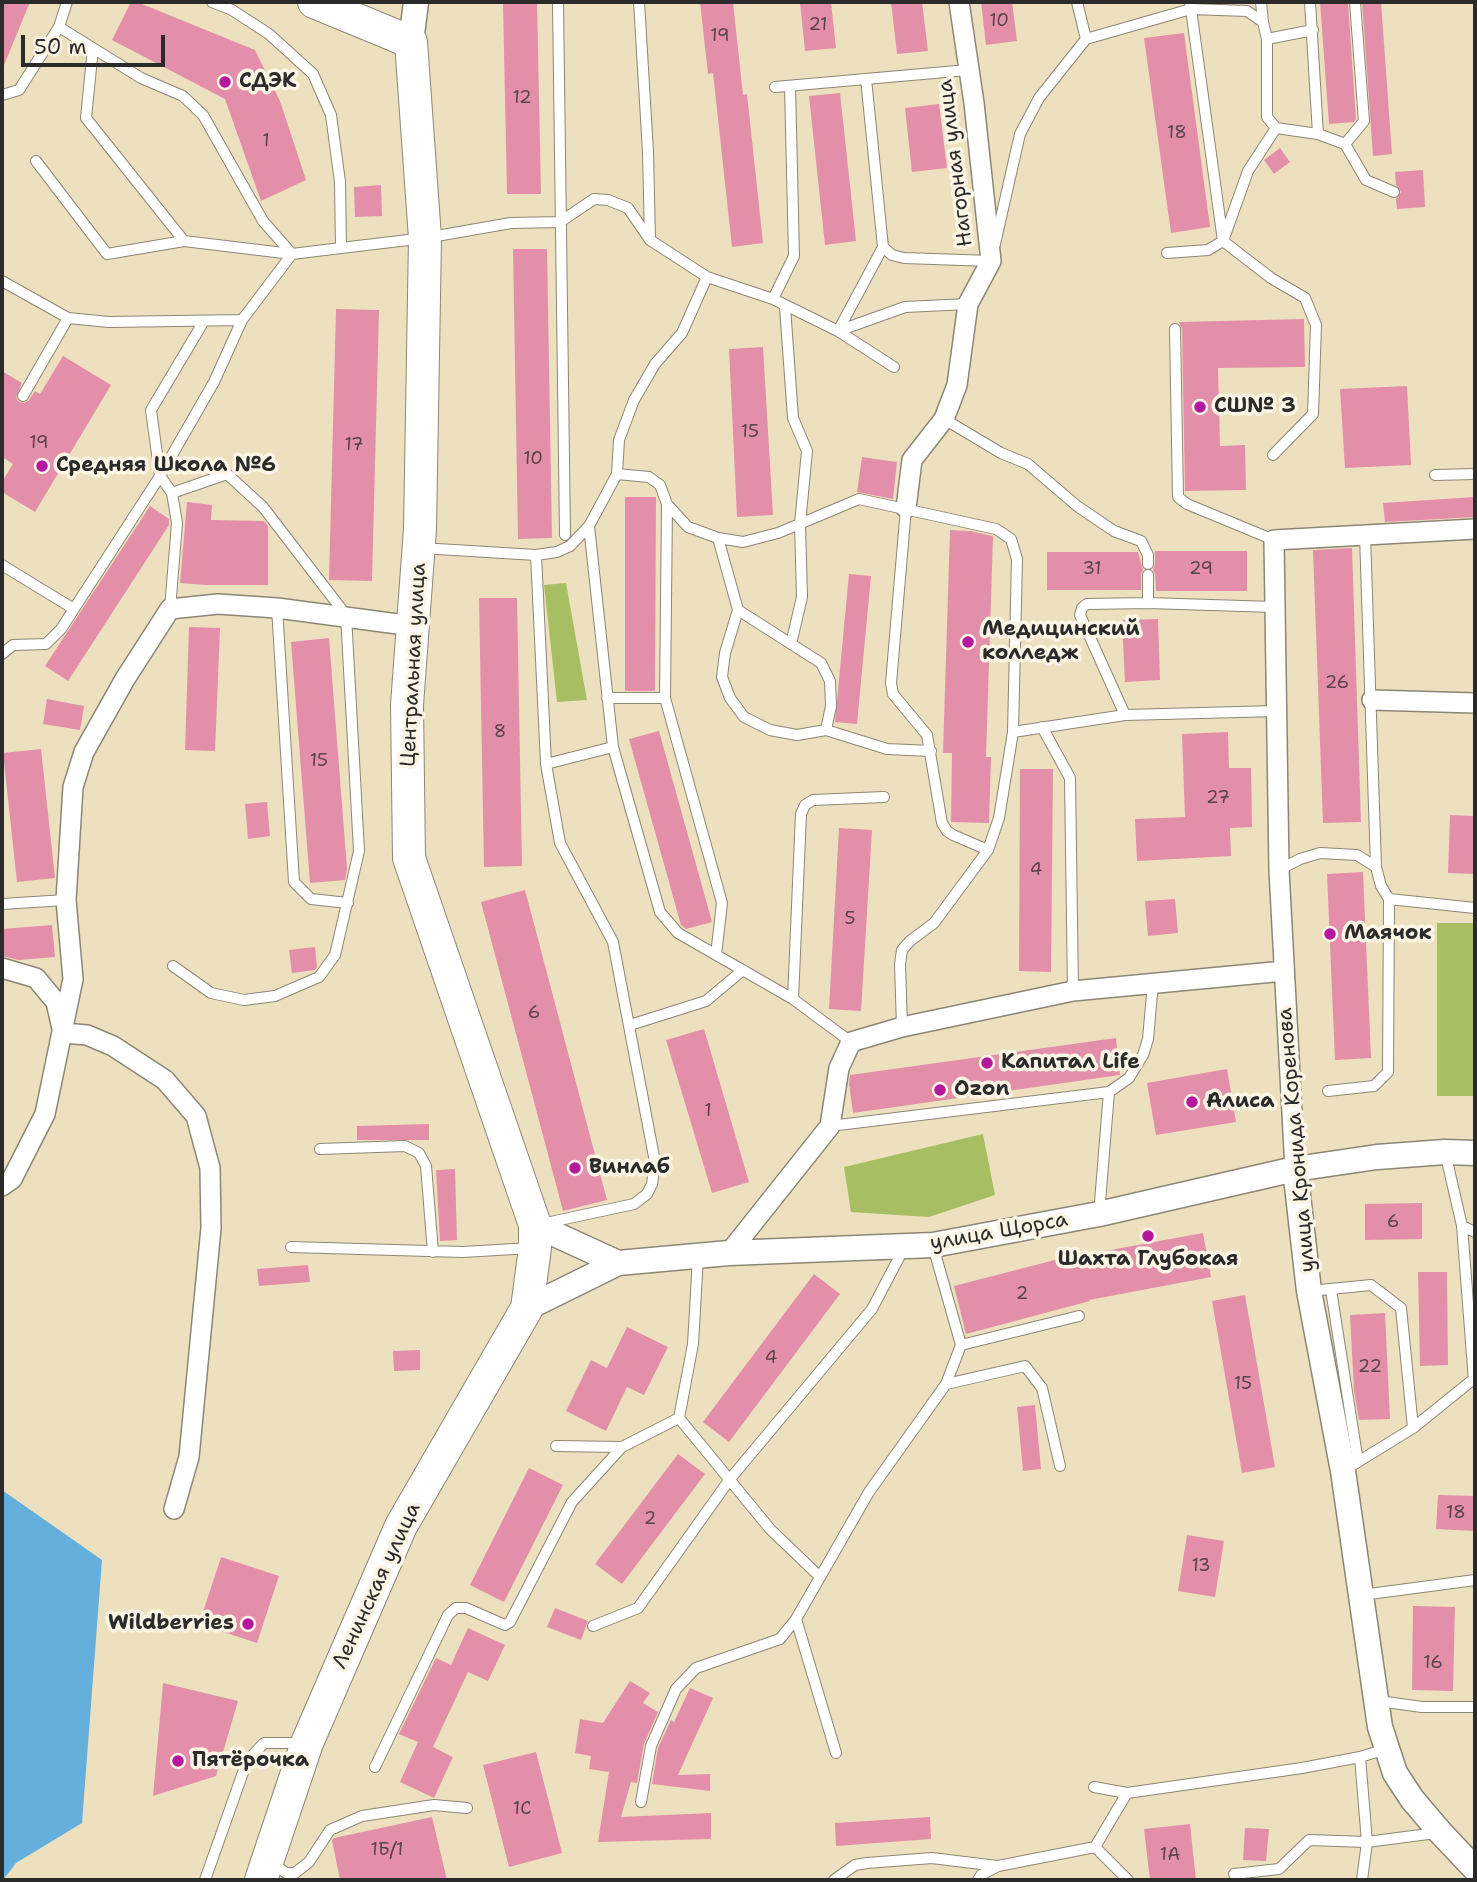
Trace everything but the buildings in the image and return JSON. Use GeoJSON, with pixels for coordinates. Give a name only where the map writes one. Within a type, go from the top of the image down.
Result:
{"type":"FeatureCollection","features":[{"type":"Feature","properties":{"kind":"main road"},"geometry":{"type":"LineString","coordinates":[[314,2],[411,42]]}},
{"type":"Feature","properties":{"kind":"main road","name":"Центральная улица"},"geometry":{"type":"LineString","coordinates":[[411,42],[425,238],[419,548],[407,705],[409,858],[535,1237],[527,1308]]}},
{"type":"Feature","properties":{"kind":"main road","name":"Ленинская улица"},"geometry":{"type":"LineString","coordinates":[[264,1870],[307,1743],[401,1526],[527,1308]]}},
{"type":"Feature","properties":{"kind":"street","name":"Центральная улица"},"geometry":{"type":"LineString","coordinates":[[411,42],[416,2]]}},
{"type":"Feature","properties":{"kind":"street","name":"Нагорная улица"},"geometry":{"type":"LineString","coordinates":[[906,508],[912,460],[944,419],[957,385],[968,304],[991,261],[958,2]]}},
{"type":"Feature","properties":{"kind":"street"},"geometry":{"type":"LineString","coordinates":[[1273,540],[1475,529]]}},
{"type":"Feature","properties":{"kind":"street","name":"улица Кронида Коренова"},"geometry":{"type":"LineString","coordinates":[[1273,540],[1279,870],[1295,1168],[1351,1466],[1362,1595],[1376,1706],[1395,1773],[1440,1832],[1475,1869]]}},
{"type":"Feature","properties":{"kind":"street"},"geometry":{"type":"LineString","coordinates":[[2,1186],[12,1179],[45,1114],[73,979],[65,900],[73,787],[84,752],[125,679],[170,609],[218,604],[277,608],[346,615],[413,626]]}},
{"type":"Feature","properties":{"kind":"street"},"geometry":{"type":"LineString","coordinates":[[1372,700],[1475,703]]}},
{"type":"Feature","properties":{"kind":"street"},"geometry":{"type":"LineString","coordinates":[[2,968],[36,978],[56,1002],[63,1033]]}},
{"type":"Feature","properties":{"kind":"street"},"geometry":{"type":"LineString","coordinates":[[729,1253],[830,1126],[839,1068],[851,1042],[902,1027],[1073,991],[1284,971]]}},
{"type":"Feature","properties":{"kind":"street"},"geometry":{"type":"LineString","coordinates":[[63,1033],[87,1035],[113,1046],[165,1080],[195,1116],[210,1168],[211,1228],[189,1457],[174,1509]]}},
{"type":"Feature","properties":{"kind":"street","name":"улица Щорса"},"geometry":{"type":"LineString","coordinates":[[527,1308],[618,1263],[729,1253],[933,1245],[1099,1214],[1295,1168],[1377,1157],[1445,1152],[1475,1153]]}},
{"type":"Feature","properties":{"kind":"street"},"geometry":{"type":"LineString","coordinates":[[535,1237],[618,1263]]}},
{"type":"Feature","properties":{"kind":"lane"},"geometry":{"type":"LineString","coordinates":[[2,95],[19,90],[59,27],[67,2]]}},
{"type":"Feature","properties":{"kind":"lane"},"geometry":{"type":"LineString","coordinates":[[212,2],[232,10],[269,34],[313,74],[331,115],[340,182],[341,248]]}},
{"type":"Feature","properties":{"kind":"lane"},"geometry":{"type":"LineString","coordinates":[[558,2],[565,535]]}},
{"type":"Feature","properties":{"kind":"lane"},"geometry":{"type":"LineString","coordinates":[[639,2],[650,240]]}},
{"type":"Feature","properties":{"kind":"lane"},"geometry":{"type":"LineString","coordinates":[[1077,2],[1086,39]]}},
{"type":"Feature","properties":{"kind":"lane"},"geometry":{"type":"LineString","coordinates":[[1261,2],[1262,22],[1267,39],[1267,117],[1276,128],[1318,134],[1345,144],[1366,180],[1394,192]]}},
{"type":"Feature","properties":{"kind":"lane"},"geometry":{"type":"LineString","coordinates":[[1310,2],[1318,134]]}},
{"type":"Feature","properties":{"kind":"lane"},"geometry":{"type":"LineString","coordinates":[[1345,144],[1364,121],[1355,2]]}},
{"type":"Feature","properties":{"kind":"lane"},"geometry":{"type":"LineString","coordinates":[[1190,6],[1223,241],[1271,278],[1305,298],[1316,325],[1313,414],[1273,455]]}},
{"type":"Feature","properties":{"kind":"lane"},"geometry":{"type":"LineString","coordinates":[[883,247],[892,255],[904,258],[991,261],[1020,134],[1039,99],[1086,39],[1190,6],[1247,11],[1262,22]]}},
{"type":"Feature","properties":{"kind":"lane"},"geometry":{"type":"LineString","coordinates":[[59,27],[141,78],[183,96],[203,115],[263,221],[292,254]]}},
{"type":"Feature","properties":{"kind":"lane"},"geometry":{"type":"LineString","coordinates":[[1267,39],[1312,30]]}},
{"type":"Feature","properties":{"kind":"lane"},"geometry":{"type":"LineString","coordinates":[[93,48],[86,118],[184,241]]}},
{"type":"Feature","properties":{"kind":"lane"},"geometry":{"type":"LineString","coordinates":[[775,86],[968,70]]}},
{"type":"Feature","properties":{"kind":"lane"},"geometry":{"type":"LineString","coordinates":[[838,331],[883,247],[866,79]]}},
{"type":"Feature","properties":{"kind":"lane"},"geometry":{"type":"LineString","coordinates":[[773,299],[794,256],[790,86]]}},
{"type":"Feature","properties":{"kind":"lane"},"geometry":{"type":"LineString","coordinates":[[1167,253],[1208,250],[1223,241],[1248,171],[1276,128]]}},
{"type":"Feature","properties":{"kind":"lane"},"geometry":{"type":"LineString","coordinates":[[36,161],[107,254],[184,241],[292,254],[425,238],[511,223],[560,222],[594,199],[608,200],[628,208],[650,240],[707,277],[773,299],[838,331],[894,367]]}},
{"type":"Feature","properties":{"kind":"lane"},"geometry":{"type":"LineString","coordinates":[[2,654],[13,645],[46,644],[61,629],[160,476],[214,382],[243,320],[292,254]]}},
{"type":"Feature","properties":{"kind":"lane"},"geometry":{"type":"LineString","coordinates":[[419,548],[536,555],[557,552],[570,545],[589,526],[617,474],[620,440],[634,400],[655,364],[682,333],[707,277]]}},
{"type":"Feature","properties":{"kind":"lane"},"geometry":{"type":"LineString","coordinates":[[2,281],[68,318],[109,322],[243,320]]}},
{"type":"Feature","properties":{"kind":"lane"},"geometry":{"type":"LineString","coordinates":[[838,331],[905,307],[968,304]]}},
{"type":"Feature","properties":{"kind":"lane"},"geometry":{"type":"LineString","coordinates":[[785,307],[793,418],[807,450],[800,524],[802,597],[791,644]]}},
{"type":"Feature","properties":{"kind":"lane"},"geometry":{"type":"LineString","coordinates":[[23,396],[68,318]]}},
{"type":"Feature","properties":{"kind":"lane"},"geometry":{"type":"LineString","coordinates":[[170,609],[177,523],[172,493],[160,476],[151,410],[204,321]]}},
{"type":"Feature","properties":{"kind":"lane"},"geometry":{"type":"LineString","coordinates":[[1175,329],[1178,497],[1187,504],[1273,540]]}},
{"type":"Feature","properties":{"kind":"lane"},"geometry":{"type":"LineString","coordinates":[[944,419],[1000,453],[1028,464],[1077,506],[1115,531],[1141,541],[1148,555],[1148,564]]}},
{"type":"Feature","properties":{"kind":"lane"},"geometry":{"type":"LineString","coordinates":[[172,493],[227,474],[263,507],[346,615],[359,851],[335,955],[319,977],[275,996],[244,1000],[211,993],[173,966]]}},
{"type":"Feature","properties":{"kind":"lane"},"geometry":{"type":"LineString","coordinates":[[617,474],[649,477],[660,485],[667,504],[665,698],[722,903],[716,955]]}},
{"type":"Feature","properties":{"kind":"lane"},"geometry":{"type":"LineString","coordinates":[[1435,475],[1475,474]]}},
{"type":"Feature","properties":{"kind":"lane"},"geometry":{"type":"LineString","coordinates":[[667,504],[688,527],[718,538],[743,542],[778,533],[859,499],[996,529],[1011,539],[1017,559],[1013,732],[999,818],[988,850],[934,923],[902,950],[902,1027]]}},
{"type":"Feature","properties":{"kind":"lane"},"geometry":{"type":"LineString","coordinates":[[906,508],[891,683],[893,694],[927,735],[942,823],[953,835],[988,850]]}},
{"type":"Feature","properties":{"kind":"lane"},"geometry":{"type":"LineString","coordinates":[[589,526],[613,747],[660,912],[678,933],[793,999],[851,1042]]}},
{"type":"Feature","properties":{"kind":"lane"},"geometry":{"type":"LineString","coordinates":[[1328,1091],[1374,1086],[1388,1072],[1390,899],[1381,886],[1376,867],[1365,535]]}},
{"type":"Feature","properties":{"kind":"lane"},"geometry":{"type":"LineString","coordinates":[[718,538],[738,610],[725,653],[722,677],[730,698],[744,717],[770,730],[797,736],[826,730],[887,749],[931,751]]}},
{"type":"Feature","properties":{"kind":"lane"},"geometry":{"type":"LineString","coordinates":[[291,1247],[433,1252],[535,1237],[634,1203],[647,1194],[652,1184],[655,1161],[613,942],[560,843],[546,764],[536,555]]}},
{"type":"Feature","properties":{"kind":"lane"},"geometry":{"type":"LineString","coordinates":[[2,565],[74,609]]}},
{"type":"Feature","properties":{"kind":"lane"},"geometry":{"type":"LineString","coordinates":[[1148,575],[1148,603]]}},
{"type":"Feature","properties":{"kind":"lane"},"geometry":{"type":"LineString","coordinates":[[1125,715],[1080,615],[1087,604],[1274,607]]}},
{"type":"Feature","properties":{"kind":"lane"},"geometry":{"type":"LineString","coordinates":[[277,608],[294,882],[311,899],[348,903]]}},
{"type":"Feature","properties":{"kind":"lane"},"geometry":{"type":"LineString","coordinates":[[738,610],[821,663],[831,681],[831,706],[826,730]]}},
{"type":"Feature","properties":{"kind":"lane"},"geometry":{"type":"LineString","coordinates":[[607,698],[665,698]]}},
{"type":"Feature","properties":{"kind":"lane"},"geometry":{"type":"LineString","coordinates":[[1013,732],[1125,715],[1277,711]]}},
{"type":"Feature","properties":{"kind":"lane"},"geometry":{"type":"LineString","coordinates":[[1042,727],[1070,778],[1073,991]]}},
{"type":"Feature","properties":{"kind":"lane"},"geometry":{"type":"LineString","coordinates":[[546,764],[613,747]]}},
{"type":"Feature","properties":{"kind":"lane"},"geometry":{"type":"LineString","coordinates":[[793,999],[801,814],[805,805],[813,800],[884,797]]}},
{"type":"Feature","properties":{"kind":"lane"},"geometry":{"type":"LineString","coordinates":[[1279,870],[1300,859],[1320,853],[1357,855],[1376,867]]}},
{"type":"Feature","properties":{"kind":"lane"},"geometry":{"type":"LineString","coordinates":[[1390,899],[1475,908]]}},
{"type":"Feature","properties":{"kind":"lane"},"geometry":{"type":"LineString","coordinates":[[2,904],[65,900]]}},
{"type":"Feature","properties":{"kind":"lane"},"geometry":{"type":"LineString","coordinates":[[630,1025],[706,1001],[743,970]]}},
{"type":"Feature","properties":{"kind":"lane"},"geometry":{"type":"LineString","coordinates":[[830,1126],[1109,1092],[1129,1078],[1143,1055],[1148,1039],[1153,983]]}},
{"type":"Feature","properties":{"kind":"lane"},"geometry":{"type":"LineString","coordinates":[[1099,1214],[1109,1092]]}},
{"type":"Feature","properties":{"kind":"lane"},"geometry":{"type":"LineString","coordinates":[[320,1149],[405,1146],[419,1153],[426,1166],[433,1252]]}},
{"type":"Feature","properties":{"kind":"lane"},"geometry":{"type":"LineString","coordinates":[[1351,1466],[1413,1428],[1474,1379],[1462,1226],[1445,1152]]}},
{"type":"Feature","properties":{"kind":"lane"},"geometry":{"type":"LineString","coordinates":[[1462,1226],[1475,1232]]}},
{"type":"Feature","properties":{"kind":"lane"},"geometry":{"type":"LineString","coordinates":[[641,1802],[651,1746],[676,1689],[696,1668],[780,1639],[796,1619],[869,1492],[946,1384],[961,1345],[933,1245]]}},
{"type":"Feature","properties":{"kind":"lane"},"geometry":{"type":"LineString","coordinates":[[593,1626],[638,1608],[730,1479],[872,1309],[904,1247]]}},
{"type":"Feature","properties":{"kind":"lane"},"geometry":{"type":"LineString","coordinates":[[679,1418],[693,1344],[698,1255]]}},
{"type":"Feature","properties":{"kind":"lane"},"geometry":{"type":"LineString","coordinates":[[1320,1290],[1371,1285],[1401,1308],[1413,1428]]}},
{"type":"Feature","properties":{"kind":"lane"},"geometry":{"type":"LineString","coordinates":[[961,1345],[1079,1316]]}},
{"type":"Feature","properties":{"kind":"lane"},"geometry":{"type":"LineString","coordinates":[[946,1384],[1025,1366],[1042,1388],[1060,1466]]}},
{"type":"Feature","properties":{"kind":"lane"},"geometry":{"type":"LineString","coordinates":[[679,1418],[770,1529],[819,1576]]}},
{"type":"Feature","properties":{"kind":"lane"},"geometry":{"type":"LineString","coordinates":[[375,1767],[448,1615],[456,1608],[466,1608],[505,1625],[510,1622],[572,1502],[622,1447],[679,1418]]}},
{"type":"Feature","properties":{"kind":"lane"},"geometry":{"type":"LineString","coordinates":[[556,1446],[622,1447]]}},
{"type":"Feature","properties":{"kind":"lane"},"geometry":{"type":"LineString","coordinates":[[1362,1595],[1475,1580]]}},
{"type":"Feature","properties":{"kind":"lane"},"geometry":{"type":"LineString","coordinates":[[796,1619],[835,1753]]}},
{"type":"Feature","properties":{"kind":"lane"},"geometry":{"type":"LineString","coordinates":[[1376,1706],[1386,1702],[1422,1707],[1475,1707]]}},
{"type":"Feature","properties":{"kind":"lane"},"geometry":{"type":"LineString","coordinates":[[205,1880],[247,1760],[264,1743],[307,1743]]}},
{"type":"Feature","properties":{"kind":"lane"},"geometry":{"type":"LineString","coordinates":[[1094,1787],[1127,1793],[1360,1757],[1387,1749]]}},
{"type":"Feature","properties":{"kind":"lane"},"geometry":{"type":"LineString","coordinates":[[1360,1757],[1367,1842],[1362,1880]]}},
{"type":"Feature","properties":{"kind":"lane"},"geometry":{"type":"LineString","coordinates":[[978,1880],[981,1875],[998,1866],[1096,1847],[1127,1793]]}},
{"type":"Feature","properties":{"kind":"lane"},"geometry":{"type":"LineString","coordinates":[[264,1870],[295,1873],[309,1862],[330,1830],[362,1816],[434,1805],[467,1808]]}},
{"type":"Feature","properties":{"kind":"lane"},"geometry":{"type":"LineString","coordinates":[[1234,1874],[1279,1869],[1310,1840],[1367,1842],[1440,1832]]}},
{"type":"Feature","properties":{"kind":"lane"},"geometry":{"type":"LineString","coordinates":[[1096,1847],[1128,1880]]}},
{"type":"Feature","properties":{"kind":"lane"},"geometry":{"type":"LineString","coordinates":[[834,1880],[855,1865],[867,1863],[932,1858],[998,1866]]}},
{"type":"Feature","properties":{"kind":"green space"},"geometry":{"type":"Polygon","coordinates":[[[566,583],[587,700],[557,702],[544,585],[566,583]]]}},
{"type":"Feature","properties":{"kind":"green space"},"geometry":{"type":"Polygon","coordinates":[[[1437,923],[1475,923],[1475,1096],[1437,1096],[1437,923]]]}},
{"type":"Feature","properties":{"kind":"green space"},"geometry":{"type":"Polygon","coordinates":[[[983,1134],[995,1195],[929,1217],[851,1212],[844,1167],[983,1134]]]}},
{"type":"Feature","properties":{"kind":"water"},"geometry":{"type":"Polygon","coordinates":[[[2,1490],[102,1560],[82,1823],[16,1863],[3,1880],[2,1490]]]}},
{"type":"Feature","properties":{"kind":"place","name":"СДЭК"},"geometry":{"type":"Point","coordinates":[225,82]}},
{"type":"Feature","properties":{"kind":"place","name":"СШ№ 3"},"geometry":{"type":"Point","coordinates":[1200,407]}},
{"type":"Feature","properties":{"kind":"place","name":"Средняя Школа №6"},"geometry":{"type":"Point","coordinates":[42,466]}},
{"type":"Feature","properties":{"kind":"place","name":"Медицинский колледж"},"geometry":{"type":"Point","coordinates":[968,642]}},
{"type":"Feature","properties":{"kind":"place","name":"Маячок"},"geometry":{"type":"Point","coordinates":[1330,934]}},
{"type":"Feature","properties":{"kind":"place","name":"Капитал Life"},"geometry":{"type":"Point","coordinates":[987,1063]}},
{"type":"Feature","properties":{"kind":"place","name":"Ozon"},"geometry":{"type":"Point","coordinates":[940,1090]}},
{"type":"Feature","properties":{"kind":"place","name":"Алиса"},"geometry":{"type":"Point","coordinates":[1192,1102]}},
{"type":"Feature","properties":{"kind":"place","name":"Винлаб"},"geometry":{"type":"Point","coordinates":[575,1168]}},
{"type":"Feature","properties":{"kind":"place","name":"Шахта Глубокая"},"geometry":{"type":"Point","coordinates":[1148,1236]}},
{"type":"Feature","properties":{"kind":"place","name":"Wildberries"},"geometry":{"type":"Point","coordinates":[248,1624]}},
{"type":"Feature","properties":{"kind":"place","name":"Пятёрочка"},"geometry":{"type":"Point","coordinates":[178,1761]}}]}
